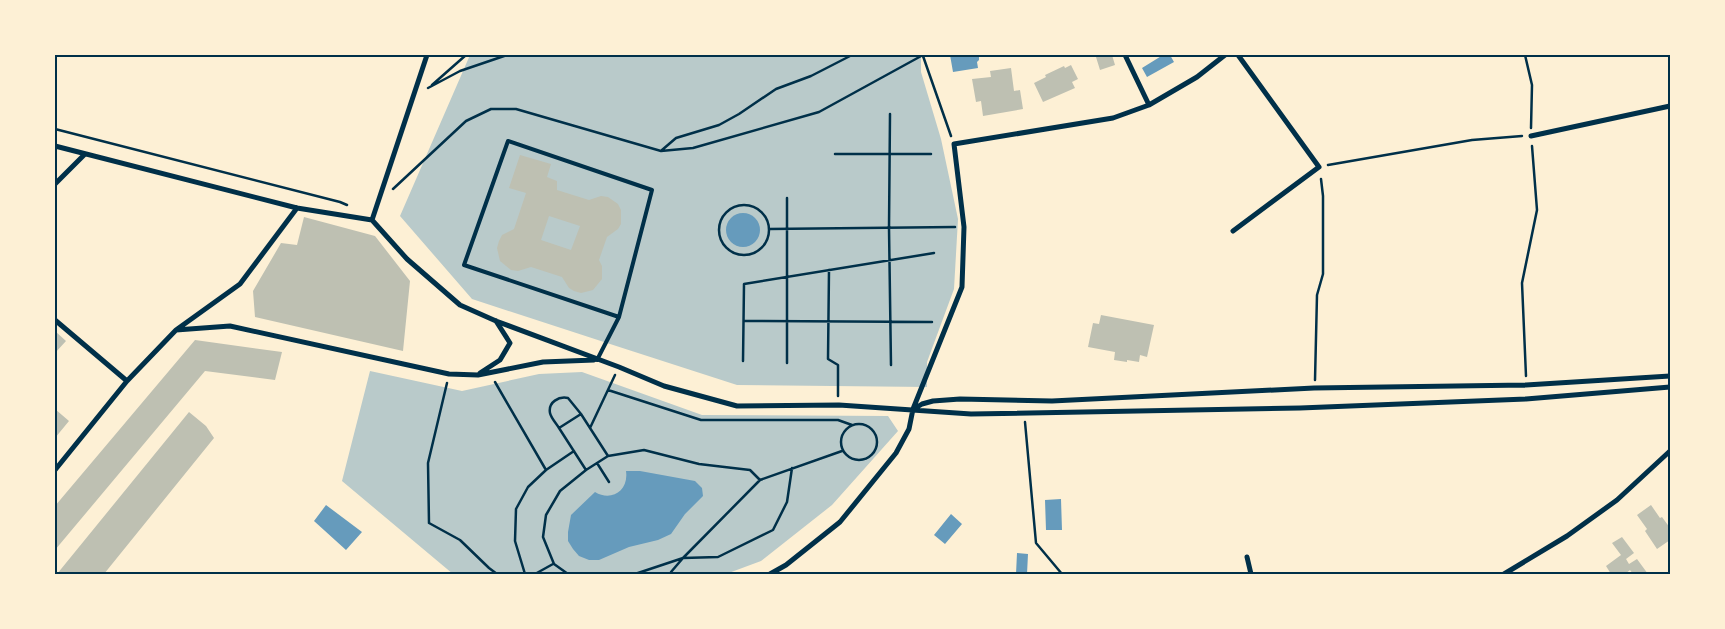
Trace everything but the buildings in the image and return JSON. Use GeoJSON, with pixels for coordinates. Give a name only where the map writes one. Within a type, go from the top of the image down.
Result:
{"type":"FeatureCollection","features":[{"type":"Feature","properties":{"kind":"street"},"geometry":{"type":"LineString","coordinates":[[372,220],[427,55]]}},
{"type":"Feature","properties":{"kind":"street"},"geometry":{"type":"LineString","coordinates":[[1124,55],[1149,106]]}},
{"type":"Feature","properties":{"kind":"street"},"geometry":{"type":"LineString","coordinates":[[770,574],[786,566],[840,522],[896,453],[909,429],[913,409],[962,287],[964,227],[954,144],[1114,118],[1149,106],[1197,76],[1225,55]]}},
{"type":"Feature","properties":{"kind":"street"},"geometry":{"type":"LineString","coordinates":[[1234,231],[1319,167],[1238,55]]}},
{"type":"Feature","properties":{"kind":"street"},"geometry":{"type":"LineString","coordinates":[[1531,136],[1670,106]]}},
{"type":"Feature","properties":{"kind":"street"},"geometry":{"type":"LineString","coordinates":[[55,146],[297,208],[372,220],[407,259],[460,305],[496,321],[664,386],[737,406],[838,406],[913,409],[954,414],[1300,408],[1526,399],[1670,387]]}},
{"type":"Feature","properties":{"kind":"street"},"geometry":{"type":"LineString","coordinates":[[55,184],[85,154]]}},
{"type":"Feature","properties":{"kind":"street"},"geometry":{"type":"LineString","coordinates":[[55,470],[127,381],[176,330],[240,284],[297,208]]}},
{"type":"Feature","properties":{"kind":"street"},"geometry":{"type":"LineString","coordinates":[[55,320],[127,381]]}},
{"type":"Feature","properties":{"kind":"street"},"geometry":{"type":"LineString","coordinates":[[478,375],[500,360],[510,343],[496,321]]}},
{"type":"Feature","properties":{"kind":"street"},"geometry":{"type":"LineString","coordinates":[[176,330],[230,326],[449,374],[478,375],[543,362],[597,360]]}},
{"type":"Feature","properties":{"kind":"street"},"geometry":{"type":"LineString","coordinates":[[913,409],[932,401],[960,399],[1052,401],[1314,388],[1526,384],[1670,376]]}},
{"type":"Feature","properties":{"kind":"street"},"geometry":{"type":"LineString","coordinates":[[1504,574],[1567,536],[1617,500],[1670,451]]}},
{"type":"Feature","properties":{"kind":"street"},"geometry":{"type":"LineString","coordinates":[[1247,557],[1251,574]]}},
{"type":"Feature","properties":{"kind":"lane"},"geometry":{"type":"LineString","coordinates":[[597,360],[619,317],[652,190],[508,141],[464,265],[619,317]]}},
{"type":"Feature","properties":{"kind":"path"},"geometry":{"type":"LineString","coordinates":[[428,88],[466,55]]}},
{"type":"Feature","properties":{"kind":"path"},"geometry":{"type":"LineString","coordinates":[[415,93],[460,71],[507,55]]}},
{"type":"Feature","properties":{"kind":"path"},"geometry":{"type":"LineString","coordinates":[[661,151],[676,138],[719,125],[739,114],[776,88],[811,76],[852,55]]}},
{"type":"Feature","properties":{"kind":"path"},"geometry":{"type":"LineString","coordinates":[[382,189],[392,190],[466,120],[491,109],[516,109],[661,151],[693,148],[819,112],[923,55],[954,144]]}},
{"type":"Feature","properties":{"kind":"path"},"geometry":{"type":"LineString","coordinates":[[1525,55],[1532,84],[1531,136],[1537,210],[1522,283],[1526,384]]}},
{"type":"Feature","properties":{"kind":"path"},"geometry":{"type":"LineString","coordinates":[[890,114],[889,260],[891,365]]}},
{"type":"Feature","properties":{"kind":"path"},"geometry":{"type":"LineString","coordinates":[[55,130],[340,202],[348,206]]}},
{"type":"Feature","properties":{"kind":"path"},"geometry":{"type":"LineString","coordinates":[[1314,388],[1317,295],[1323,274],[1323,196],[1319,167],[1472,140],[1531,136]]}},
{"type":"Feature","properties":{"kind":"path"},"geometry":{"type":"LineString","coordinates":[[835,154],[931,154]]}},
{"type":"Feature","properties":{"kind":"path"},"geometry":{"type":"LineString","coordinates":[[787,198],[787,363]]}},
{"type":"Feature","properties":{"kind":"path"},"geometry":{"type":"LineString","coordinates":[[744,205],[752,206],[763,214],[769,229],[768,238],[758,251],[742,255],[733,253],[726,248],[718,233],[722,217],[728,210],[735,206],[744,205]]}},
{"type":"Feature","properties":{"kind":"path"},"geometry":{"type":"LineString","coordinates":[[769,229],[964,227]]}},
{"type":"Feature","properties":{"kind":"path"},"geometry":{"type":"LineString","coordinates":[[743,360],[744,284],[934,253]]}},
{"type":"Feature","properties":{"kind":"path"},"geometry":{"type":"LineString","coordinates":[[829,270],[830,322],[828,359],[838,365],[838,382]]}},
{"type":"Feature","properties":{"kind":"path"},"geometry":{"type":"LineString","coordinates":[[744,321],[932,322]]}},
{"type":"Feature","properties":{"kind":"path"},"geometry":{"type":"LineString","coordinates":[[590,428],[619,367]]}},
{"type":"Feature","properties":{"kind":"path"},"geometry":{"type":"LineString","coordinates":[[489,372],[546,470]]}},
{"type":"Feature","properties":{"kind":"path"},"geometry":{"type":"LineString","coordinates":[[449,374],[428,463],[429,523],[460,540],[497,574]]}},
{"type":"Feature","properties":{"kind":"path"},"geometry":{"type":"LineString","coordinates":[[586,470],[550,411],[552,402],[556,399],[560,397],[568,398],[581,414],[608,456]]}},
{"type":"Feature","properties":{"kind":"path"},"geometry":{"type":"LineString","coordinates":[[1025,413],[1036,543],[1062,574]]}},
{"type":"Feature","properties":{"kind":"path"},"geometry":{"type":"LineString","coordinates":[[559,428],[581,414]]}},
{"type":"Feature","properties":{"kind":"path"},"geometry":{"type":"LineString","coordinates":[[864,424],[874,431],[878,443],[873,454],[868,458],[856,461],[842,450],[840,445],[843,433],[852,425],[864,424]]}},
{"type":"Feature","properties":{"kind":"path"},"geometry":{"type":"LineString","coordinates":[[568,574],[554,564],[543,537],[546,515],[560,491],[586,470],[608,456],[644,450],[699,464],[750,470],[760,480]]}},
{"type":"Feature","properties":{"kind":"path"},"geometry":{"type":"LineString","coordinates":[[672,574],[671,572],[682,558],[760,480],[842,450]]}},
{"type":"Feature","properties":{"kind":"path"},"geometry":{"type":"LineString","coordinates":[[525,574],[515,541],[516,509],[528,487],[546,470],[574,451]]}},
{"type":"Feature","properties":{"kind":"path"},"geometry":{"type":"LineString","coordinates":[[597,463],[609,482]]}},
{"type":"Feature","properties":{"kind":"path"},"geometry":{"type":"LineString","coordinates":[[635,574],[682,558],[718,557],[773,530],[787,502],[792,468]]}},
{"type":"Feature","properties":{"kind":"path"},"geometry":{"type":"LineString","coordinates":[[535,574],[554,564]]}},
{"type":"Feature","properties":{"kind":"shaded area"},"geometry":{"type":"Polygon","coordinates":[[[470,55],[921,55],[921,72],[941,139],[958,219],[954,289],[927,362],[927,387],[737,385],[472,299],[400,216],[470,55]]]}},
{"type":"Feature","properties":{"kind":"shaded area"},"geometry":{"type":"Polygon","coordinates":[[[370,371],[462,391],[539,374],[582,372],[702,415],[888,416],[898,431],[832,505],[761,561],[726,574],[453,574],[342,481],[370,371]]]}},
{"type":"Feature","properties":{"kind":"water"},"geometry":{"type":"Polygon","coordinates":[[[950,55],[979,56],[978,68],[953,72],[950,55]]]}},
{"type":"Feature","properties":{"kind":"water"},"geometry":{"type":"Polygon","coordinates":[[[1163,55],[1170,55],[1174,62],[1147,77],[1142,68],[1163,55]]]}},
{"type":"Feature","properties":{"kind":"water"},"geometry":{"type":"Polygon","coordinates":[[[743,213],[750,214],[755,218],[759,223],[759,237],[755,242],[750,246],[743,247],[736,246],[731,242],[727,237],[726,230],[727,223],[731,218],[736,214],[743,213]]]}},
{"type":"Feature","properties":{"kind":"water"},"geometry":{"type":"Polygon","coordinates":[[[626,471],[640,471],[695,481],[702,488],[703,496],[685,514],[671,534],[658,540],[629,547],[599,560],[589,560],[579,556],[568,541],[571,515],[595,492],[607,496],[618,493],[625,484],[626,471]]]}},
{"type":"Feature","properties":{"kind":"water"},"geometry":{"type":"Polygon","coordinates":[[[1061,499],[1062,530],[1046,530],[1045,500],[1061,499]]]}},
{"type":"Feature","properties":{"kind":"water"},"geometry":{"type":"Polygon","coordinates":[[[326,505],[362,532],[346,550],[314,521],[326,505]]]}},
{"type":"Feature","properties":{"kind":"water"},"geometry":{"type":"Polygon","coordinates":[[[951,514],[962,524],[945,544],[934,535],[951,514]]]}},
{"type":"Feature","properties":{"kind":"water"},"geometry":{"type":"Polygon","coordinates":[[[1017,553],[1028,554],[1027,574],[1016,574],[1017,553]]]}}]}
